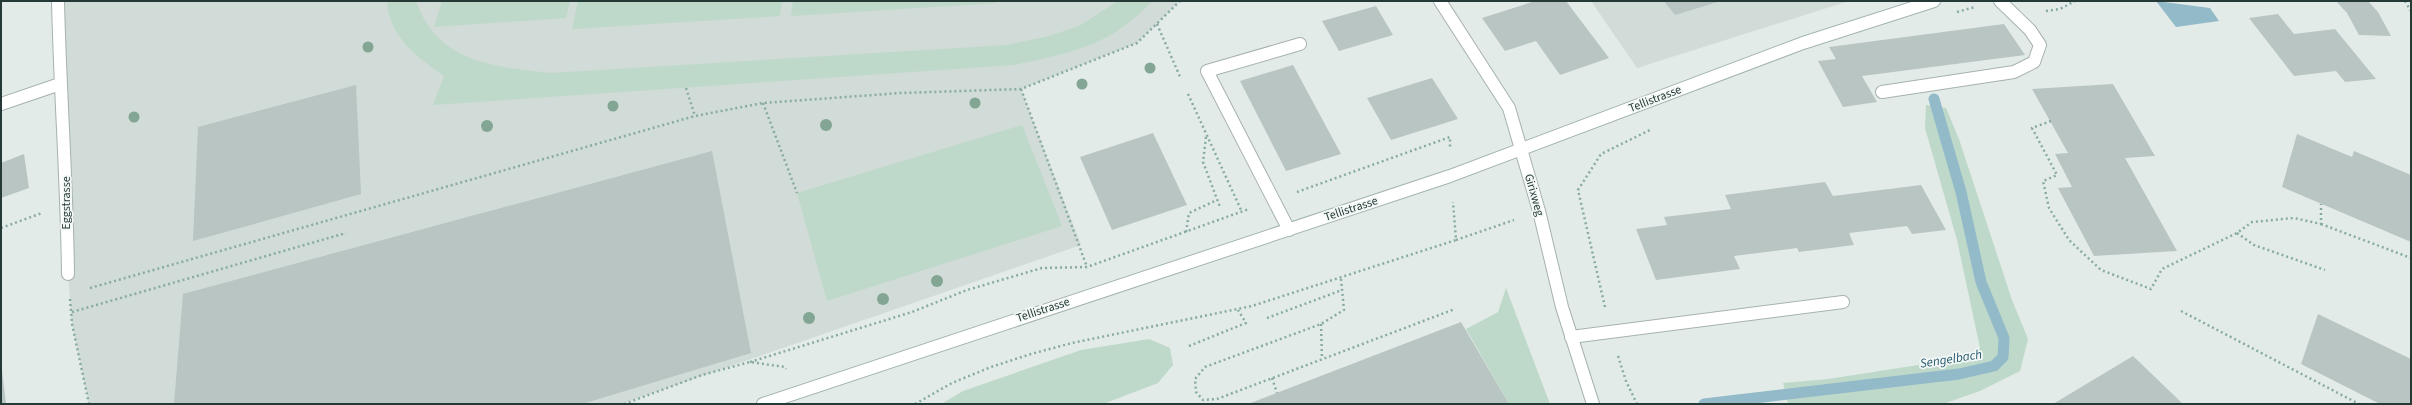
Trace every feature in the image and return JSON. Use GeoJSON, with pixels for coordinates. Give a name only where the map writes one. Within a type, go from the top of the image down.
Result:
{"type":"FeatureCollection","features":[{"type":"Feature","properties":{"kind":"main road","name":"Eggstrasse"},"geometry":{"type":"LineString","coordinates":[[58,1],[60,84],[67,182],[65,203],[68,274]]}},
{"type":"Feature","properties":{"kind":"main road","name":"Girixweg"},"geometry":{"type":"LineString","coordinates":[[1440,1],[1509,108],[1539,211],[1571,337],[1593,404]]}},
{"type":"Feature","properties":{"kind":"main road","name":"Tellistrasse"},"geometry":{"type":"LineString","coordinates":[[763,404],[1450,176],[1804,43],[1934,1]]}},
{"type":"Feature","properties":{"kind":"main road"},"geometry":{"type":"LineString","coordinates":[[1882,92],[2014,72],[2034,62],[2040,45],[2030,30],[2000,1]]}},
{"type":"Feature","properties":{"kind":"main road"},"geometry":{"type":"LineString","coordinates":[[1289,230],[1207,71],[1300,44]]}},
{"type":"Feature","properties":{"kind":"main road"},"geometry":{"type":"LineString","coordinates":[[1,104],[60,84]]}},
{"type":"Feature","properties":{"kind":"main road"},"geometry":{"type":"LineString","coordinates":[[1571,337],[1842,302]]}},
{"type":"Feature","properties":{"kind":"path"},"geometry":{"type":"LineString","coordinates":[[69,294],[695,116],[763,103],[901,93],[1021,89],[1137,43],[1180,1]]}},
{"type":"Feature","properties":{"kind":"path"},"geometry":{"type":"LineString","coordinates":[[2405,1],[2411,11]]}},
{"type":"Feature","properties":{"kind":"path"},"geometry":{"type":"LineString","coordinates":[[1157,24],[1181,80]]}},
{"type":"Feature","properties":{"kind":"path"},"geometry":{"type":"LineString","coordinates":[[1184,87],[1242,212]]}},
{"type":"Feature","properties":{"kind":"path"},"geometry":{"type":"LineString","coordinates":[[686,88],[695,116]]}},
{"type":"Feature","properties":{"kind":"path"},"geometry":{"type":"LineString","coordinates":[[624,404],[702,375],[750,362],[912,312],[967,290],[989,283],[1042,268],[1087,267],[1021,89]]}},
{"type":"Feature","properties":{"kind":"path"},"geometry":{"type":"LineString","coordinates":[[763,103],[798,193]]}},
{"type":"Feature","properties":{"kind":"path"},"geometry":{"type":"LineString","coordinates":[[2051,121],[2032,128],[2057,176],[2043,181],[2049,208],[2069,240],[2101,270],[2151,289],[2162,270],[2237,233],[2252,222],[2294,218],[2321,224],[2411,258]]}},
{"type":"Feature","properties":{"kind":"path"},"geometry":{"type":"LineString","coordinates":[[1206,136],[1202,162],[1220,207]]}},
{"type":"Feature","properties":{"kind":"path"},"geometry":{"type":"LineString","coordinates":[[1578,190],[1610,332],[1626,381],[1636,404]]}},
{"type":"Feature","properties":{"kind":"path"},"geometry":{"type":"LineString","coordinates":[[1186,232],[1189,213],[1217,200]]}},
{"type":"Feature","properties":{"kind":"path"},"geometry":{"type":"LineString","coordinates":[[1,228],[65,203]]}},
{"type":"Feature","properties":{"kind":"path"},"geometry":{"type":"LineString","coordinates":[[2320,204],[2321,224]]}},
{"type":"Feature","properties":{"kind":"path"},"geometry":{"type":"LineString","coordinates":[[1456,240],[1539,211]]}},
{"type":"Feature","properties":{"kind":"path"},"geometry":{"type":"LineString","coordinates":[[72,312],[346,233]]}},
{"type":"Feature","properties":{"kind":"path"},"geometry":{"type":"LineString","coordinates":[[2237,233],[2254,245],[2325,270]]}},
{"type":"Feature","properties":{"kind":"path"},"geometry":{"type":"LineString","coordinates":[[68,274],[69,294],[89,404]]}},
{"type":"Feature","properties":{"kind":"path"},"geometry":{"type":"LineString","coordinates":[[1341,279],[1344,310],[1321,324],[1205,367],[1195,379],[1196,392],[1203,400],[1217,399],[1454,309]]}},
{"type":"Feature","properties":{"kind":"path"},"geometry":{"type":"LineString","coordinates":[[1267,318],[1342,290]]}},
{"type":"Feature","properties":{"kind":"path"},"geometry":{"type":"LineString","coordinates":[[1189,346],[1246,323],[1238,310]]}},
{"type":"Feature","properties":{"kind":"path"},"geometry":{"type":"LineString","coordinates":[[2182,311],[2359,404]]}},
{"type":"Feature","properties":{"kind":"path"},"geometry":{"type":"LineString","coordinates":[[1321,324],[1322,359]]}},
{"type":"Feature","properties":{"kind":"path"},"geometry":{"type":"LineString","coordinates":[[750,362],[784,367],[802,390]]}},
{"type":"Feature","properties":{"kind":"path"},"geometry":{"type":"LineString","coordinates":[[1272,378],[1277,393]]}},
{"type":"Feature","properties":{"kind":"shaded area"},"geometry":{"type":"Polygon","coordinates":[[[58,1],[1180,1],[1137,43],[1021,89],[1081,245],[621,404],[89,404],[72,324],[68,274],[58,1]]]}},
{"type":"Feature","properties":{"kind":"shaded area"},"geometry":{"type":"Polygon","coordinates":[[[1591,1],[1849,1],[1637,68],[1591,1]]]}},
{"type":"Feature","properties":{"kind":"green space"},"geometry":{"type":"Polygon","coordinates":[[[387,1],[416,1],[426,22],[438,38],[453,49],[470,58],[509,68],[551,73],[1007,45],[1049,36],[1079,26],[1118,1],[1153,1],[1122,28],[1091,45],[1047,58],[1014,65],[433,105],[444,76],[406,45],[399,36],[389,14],[387,1]]]}},
{"type":"Feature","properties":{"kind":"green space"},"geometry":{"type":"Polygon","coordinates":[[[442,1],[570,1],[566,18],[434,27],[442,1]]]}},
{"type":"Feature","properties":{"kind":"green space"},"geometry":{"type":"Polygon","coordinates":[[[578,1],[782,1],[780,16],[572,29],[578,1]]]}},
{"type":"Feature","properties":{"kind":"green space"},"geometry":{"type":"Polygon","coordinates":[[[793,1],[996,1],[996,3],[791,16],[793,1]]]}},
{"type":"Feature","properties":{"kind":"green space"},"geometry":{"type":"Polygon","coordinates":[[[1926,105],[1946,108],[1959,139],[2012,300],[2028,339],[2020,371],[1980,391],[1943,404],[1788,404],[1783,383],[1828,379],[1963,358],[1980,348],[1957,240],[1925,128],[1926,105]]]}},
{"type":"Feature","properties":{"kind":"green space"},"geometry":{"type":"Polygon","coordinates":[[[1022,125],[1062,226],[827,301],[797,193],[1022,125]]]}},
{"type":"Feature","properties":{"kind":"green space"},"geometry":{"type":"Polygon","coordinates":[[[1506,288],[1550,404],[1509,404],[1466,329],[1498,312],[1506,288]]]}},
{"type":"Feature","properties":{"kind":"green space"},"geometry":{"type":"Polygon","coordinates":[[[1149,339],[1170,348],[1173,365],[1158,383],[1103,404],[941,404],[963,391],[1081,350],[1149,339]]]}},
{"type":"Feature","properties":{"kind":"water"},"geometry":{"type":"Polygon","coordinates":[[[2156,1],[2210,8],[2219,21],[2176,27],[2156,1]]]}},
{"type":"Feature","properties":{"kind":"building"},"geometry":{"type":"Polygon","coordinates":[[[1535,1],[1566,1],[1609,58],[1560,75],[1536,41],[1505,51],[1482,18],[1535,1]]]}},
{"type":"Feature","properties":{"kind":"building"},"geometry":{"type":"Polygon","coordinates":[[[1664,1],[1721,1],[1675,15],[1664,1]]]}},
{"type":"Feature","properties":{"kind":"building"},"geometry":{"type":"Polygon","coordinates":[[[2336,1],[2368,1],[2378,12],[2391,36],[2359,35],[2347,13],[2336,1]]]}},
{"type":"Feature","properties":{"kind":"building"},"geometry":{"type":"Polygon","coordinates":[[[1376,6],[1393,35],[1339,51],[1322,21],[1376,6]]]}},
{"type":"Feature","properties":{"kind":"building"},"geometry":{"type":"Polygon","coordinates":[[[2278,14],[2294,34],[2335,29],[2376,79],[2345,82],[2336,71],[2294,76],[2249,18],[2278,14]]]}},
{"type":"Feature","properties":{"kind":"building"},"geometry":{"type":"Polygon","coordinates":[[[2004,24],[2025,55],[1862,76],[1877,102],[1843,107],[1818,61],[1836,59],[1829,47],[2004,24]]]}},
{"type":"Feature","properties":{"kind":"building"},"geometry":{"type":"Polygon","coordinates":[[[1293,65],[1341,154],[1286,171],[1240,81],[1293,65]]]}},
{"type":"Feature","properties":{"kind":"building"},"geometry":{"type":"Polygon","coordinates":[[[1432,78],[1458,119],[1391,140],[1367,98],[1432,78]]]}},
{"type":"Feature","properties":{"kind":"building"},"geometry":{"type":"Polygon","coordinates":[[[2113,84],[2155,156],[2125,158],[2177,251],[2094,256],[2058,188],[2072,187],[2055,154],[2068,153],[2032,89],[2113,84]]]}},
{"type":"Feature","properties":{"kind":"building"},"geometry":{"type":"Polygon","coordinates":[[[356,85],[361,194],[193,241],[198,127],[356,85]]]}},
{"type":"Feature","properties":{"kind":"building"},"geometry":{"type":"Polygon","coordinates":[[[1153,133],[1187,205],[1112,230],[1080,157],[1153,133]]]}},
{"type":"Feature","properties":{"kind":"building"},"geometry":{"type":"Polygon","coordinates":[[[2297,134],[2352,157],[2354,151],[2411,175],[2411,242],[2282,187],[2297,134]]]}},
{"type":"Feature","properties":{"kind":"building"},"geometry":{"type":"Polygon","coordinates":[[[712,151],[751,353],[582,404],[174,404],[183,294],[712,151]]]}},
{"type":"Feature","properties":{"kind":"building"},"geometry":{"type":"Polygon","coordinates":[[[24,154],[29,188],[1,198],[1,163],[24,154]]]}},
{"type":"Feature","properties":{"kind":"building"},"geometry":{"type":"Polygon","coordinates":[[[1825,182],[1833,196],[1921,185],[1946,230],[1912,234],[1907,226],[1849,233],[1854,245],[1799,252],[1797,248],[1734,256],[1740,269],[1656,280],[1636,229],[1667,225],[1664,217],[1731,209],[1725,195],[1825,182]]]}},
{"type":"Feature","properties":{"kind":"building"},"geometry":{"type":"Polygon","coordinates":[[[2318,314],[2411,359],[2411,404],[2380,404],[2301,364],[2318,314]]]}},
{"type":"Feature","properties":{"kind":"building"},"geometry":{"type":"Polygon","coordinates":[[[1461,322],[1509,404],[1248,404],[1461,322]]]}},
{"type":"Feature","properties":{"kind":"building"},"geometry":{"type":"Polygon","coordinates":[[[2133,356],[2183,404],[2053,404],[2133,356]]]}},
{"type":"Feature","properties":{"kind":"building"},"geometry":{"type":"Polygon","coordinates":[[[2,370],[6,404],[1,404],[2,370]]]}},
{"type":"Feature","properties":{"kind":"waterway","name":"Sengelbach"},"geometry":{"type":"LineString","coordinates":[[1704,404],[1959,374],[1994,366],[2003,357],[2004,338],[1981,282],[1961,192],[1934,99]]}}]}
